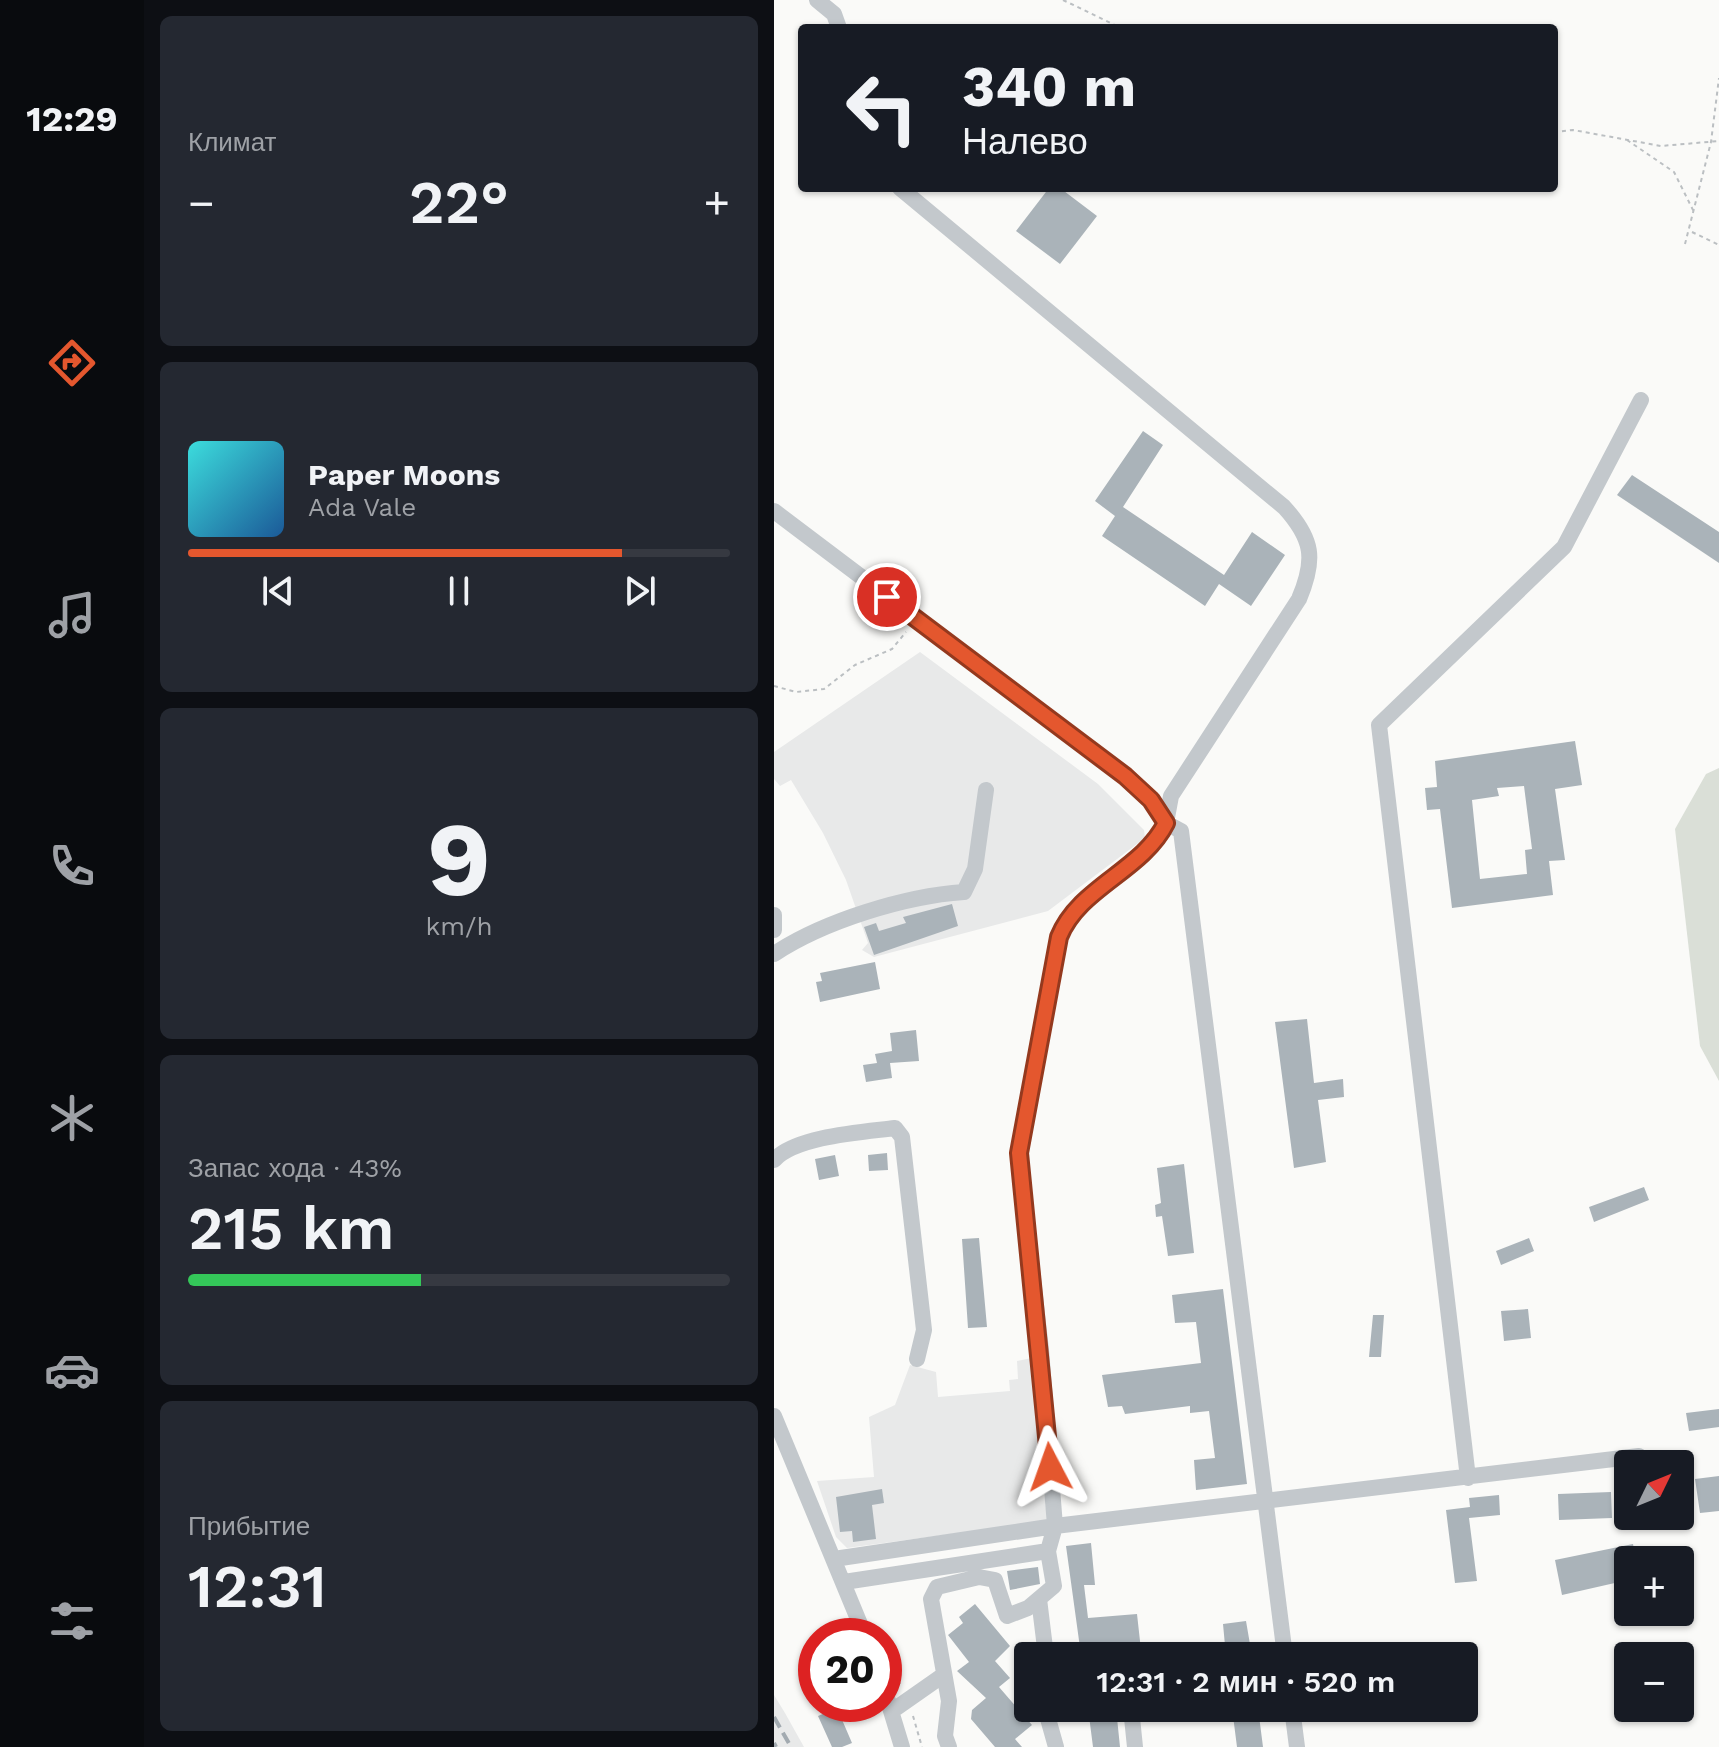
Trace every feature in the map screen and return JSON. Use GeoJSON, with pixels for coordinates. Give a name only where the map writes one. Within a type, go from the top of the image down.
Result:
{"type":"FeatureCollection","features":[{"type":"Feature","properties":{"kind":"street"},"geometry":{"type":"LineString","coordinates":[[817,0],[834,14],[838,24]]}},
{"type":"Feature","properties":{"kind":"street"},"geometry":{"type":"LineString","coordinates":[[905,192],[1284,507],[1303,529],[1312,570],[1299,599],[1171,796],[1166,823],[1156,844],[1068,916],[1059,937],[1019,1153],[1041,1350],[1055,1526],[1048,1551],[1054,1586],[1028,1608],[1007,1616],[995,1580],[979,1577],[937,1587],[931,1599],[942,1676],[949,1701],[945,1736],[949,1747]]}},
{"type":"Feature","properties":{"kind":"street"},"geometry":{"type":"LineString","coordinates":[[1468,1478],[1379,725],[1564,547],[1641,400]]}},
{"type":"Feature","properties":{"kind":"street"},"geometry":{"type":"LineString","coordinates":[[774,511],[1125,776],[1151,800],[1166,823],[1181,831],[1283,1642]]}},
{"type":"Feature","properties":{"kind":"street"},"geometry":{"type":"LineString","coordinates":[[774,918],[776,943],[842,920],[941,894],[964,892],[975,869],[986,790]]}},
{"type":"Feature","properties":{"kind":"street"},"geometry":{"type":"LineString","coordinates":[[774,1160],[807,1143],[852,1133],[895,1128],[902,1137],[924,1330],[917,1359]]}},
{"type":"Feature","properties":{"kind":"street"},"geometry":{"type":"LineString","coordinates":[[774,1416],[778,1434],[858,1618]]}},
{"type":"Feature","properties":{"kind":"street"},"geometry":{"type":"LineString","coordinates":[[834,1559],[1055,1526],[1614,1459]]}},
{"type":"Feature","properties":{"kind":"street"},"geometry":{"type":"LineString","coordinates":[[844,1582],[1048,1551]]}},
{"type":"Feature","properties":{"kind":"street"},"geometry":{"type":"LineString","coordinates":[[1039,1599],[1044,1642]]}},
{"type":"Feature","properties":{"kind":"street"},"geometry":{"type":"LineString","coordinates":[[902,1704],[942,1676]]}},
{"type":"Feature","properties":{"kind":"street"},"geometry":{"type":"LineString","coordinates":[[895,1722],[902,1747]]}},
{"type":"Feature","properties":{"kind":"street"},"geometry":{"type":"LineString","coordinates":[[1049,1722],[1056,1747]]}},
{"type":"Feature","properties":{"kind":"street"},"geometry":{"type":"LineString","coordinates":[[1132,1722],[1135,1747]]}},
{"type":"Feature","properties":{"kind":"street"},"geometry":{"type":"LineString","coordinates":[[1294,1722],[1297,1747]]}},
{"type":"Feature","properties":{"kind":"path"},"geometry":{"type":"LineString","coordinates":[[1063,0],[1113,24]]}},
{"type":"Feature","properties":{"kind":"path"},"geometry":{"type":"LineString","coordinates":[[1685,244],[1711,142],[1719,78]]}},
{"type":"Feature","properties":{"kind":"path"},"geometry":{"type":"LineString","coordinates":[[1558,132],[1573,130],[1661,146],[1719,141]]}},
{"type":"Feature","properties":{"kind":"path"},"geometry":{"type":"LineString","coordinates":[[1626,140],[1674,172],[1695,214]]}},
{"type":"Feature","properties":{"kind":"path"},"geometry":{"type":"LineString","coordinates":[[1690,232],[1719,245]]}},
{"type":"Feature","properties":{"kind":"path"},"geometry":{"type":"LineString","coordinates":[[774,686],[796,692],[824,689],[855,665],[892,649],[917,619]]}},
{"type":"Feature","properties":{"kind":"shaded area"},"geometry":{"type":"Polygon","coordinates":[[[920,652],[1098,784],[1144,830],[1145,838],[1048,911],[874,957],[862,950],[868,943],[846,880],[823,833],[791,780],[780,786],[774,779],[774,752],[920,652]]]}},
{"type":"Feature","properties":{"kind":"shaded area"},"geometry":{"type":"Polygon","coordinates":[[[1719,768],[1719,1081],[1700,1046],[1675,829],[1706,774],[1719,768]]]}},
{"type":"Feature","properties":{"kind":"shaded area"},"geometry":{"type":"Polygon","coordinates":[[[1032,1358],[1047,1521],[847,1548],[836,1537],[817,1481],[874,1477],[869,1417],[895,1405],[910,1365],[936,1372],[938,1397],[1010,1391],[1009,1380],[1018,1379],[1017,1361],[1032,1358]]]}},
{"type":"Feature","properties":{"kind":"shaded area"},"geometry":{"type":"Polygon","coordinates":[[[774,1695],[785,1713],[804,1747],[774,1747],[774,1695]]]}},
{"type":"Feature","properties":{"kind":"building"},"geometry":{"type":"Polygon","coordinates":[[[1046,192],[1065,192],[1097,216],[1060,264],[1016,231],[1046,192]]]}},
{"type":"Feature","properties":{"kind":"building"},"geometry":{"type":"Polygon","coordinates":[[[1143,431],[1163,445],[1123,507],[1224,575],[1252,532],[1285,555],[1251,606],[1219,584],[1205,606],[1102,536],[1115,516],[1095,501],[1143,431]]]}},
{"type":"Feature","properties":{"kind":"building"},"geometry":{"type":"Polygon","coordinates":[[[1632,475],[1719,532],[1719,563],[1617,495],[1632,475]]]}},
{"type":"Feature","properties":{"kind":"building"},"geometry":{"type":"Polygon","coordinates":[[[1575,741],[1582,785],[1555,789],[1565,860],[1549,861],[1553,895],[1452,908],[1440,809],[1427,810],[1425,788],[1437,787],[1435,761],[1575,741]],[[1524,786],[1497,788],[1499,796],[1472,800],[1480,879],[1527,874],[1525,850],[1532,849],[1524,786]]]}},
{"type":"Feature","properties":{"kind":"building"},"geometry":{"type":"Polygon","coordinates":[[[952,904],[958,926],[874,955],[864,927],[876,923],[879,931],[906,923],[903,917],[952,904]]]}},
{"type":"Feature","properties":{"kind":"building"},"geometry":{"type":"Polygon","coordinates":[[[875,962],[880,989],[820,1002],[816,982],[822,981],[820,973],[875,962]]]}},
{"type":"Feature","properties":{"kind":"building"},"geometry":{"type":"Polygon","coordinates":[[[1307,1019],[1314,1083],[1343,1079],[1344,1097],[1318,1100],[1326,1162],[1294,1168],[1275,1022],[1307,1019]]]}},
{"type":"Feature","properties":{"kind":"building"},"geometry":{"type":"Polygon","coordinates":[[[916,1030],[919,1061],[890,1063],[892,1078],[866,1082],[863,1065],[877,1063],[875,1054],[892,1051],[890,1033],[916,1030]]]}},
{"type":"Feature","properties":{"kind":"building"},"geometry":{"type":"Polygon","coordinates":[[[887,1153],[888,1170],[869,1171],[868,1155],[887,1153]]]}},
{"type":"Feature","properties":{"kind":"building"},"geometry":{"type":"Polygon","coordinates":[[[835,1155],[839,1176],[819,1180],[815,1159],[835,1155]]]}},
{"type":"Feature","properties":{"kind":"building"},"geometry":{"type":"Polygon","coordinates":[[[1184,1164],[1194,1253],[1168,1256],[1162,1216],[1156,1217],[1155,1205],[1161,1203],[1157,1168],[1184,1164]]]}},
{"type":"Feature","properties":{"kind":"building"},"geometry":{"type":"Polygon","coordinates":[[[1644,1187],[1649,1200],[1594,1222],[1589,1207],[1644,1187]]]}},
{"type":"Feature","properties":{"kind":"building"},"geometry":{"type":"Polygon","coordinates":[[[979,1238],[987,1327],[968,1328],[962,1239],[979,1238]]]}},
{"type":"Feature","properties":{"kind":"building"},"geometry":{"type":"Polygon","coordinates":[[[1529,1238],[1534,1251],[1501,1265],[1496,1251],[1529,1238]]]}},
{"type":"Feature","properties":{"kind":"building"},"geometry":{"type":"Polygon","coordinates":[[[1223,1289],[1247,1484],[1196,1490],[1194,1460],[1215,1458],[1209,1411],[1190,1413],[1190,1406],[1125,1414],[1122,1406],[1108,1407],[1102,1375],[1201,1363],[1196,1322],[1175,1323],[1172,1295],[1223,1289]]]}},
{"type":"Feature","properties":{"kind":"building"},"geometry":{"type":"Polygon","coordinates":[[[1528,1309],[1531,1338],[1504,1341],[1501,1311],[1528,1309]]]}},
{"type":"Feature","properties":{"kind":"building"},"geometry":{"type":"Polygon","coordinates":[[[1373,1315],[1384,1315],[1381,1357],[1369,1357],[1373,1315]]]}},
{"type":"Feature","properties":{"kind":"building"},"geometry":{"type":"Polygon","coordinates":[[[1719,1409],[1719,1427],[1689,1431],[1686,1413],[1719,1409]]]}},
{"type":"Feature","properties":{"kind":"building"},"geometry":{"type":"Polygon","coordinates":[[[1719,1476],[1719,1511],[1700,1513],[1695,1479],[1719,1476]]]}},
{"type":"Feature","properties":{"kind":"building"},"geometry":{"type":"Polygon","coordinates":[[[882,1489],[884,1503],[872,1505],[876,1539],[853,1542],[852,1531],[840,1532],[836,1497],[882,1489]]]}},
{"type":"Feature","properties":{"kind":"building"},"geometry":{"type":"Polygon","coordinates":[[[1611,1492],[1612,1518],[1559,1520],[1558,1494],[1611,1492]]]}},
{"type":"Feature","properties":{"kind":"building"},"geometry":{"type":"Polygon","coordinates":[[[1499,1495],[1500,1515],[1469,1518],[1477,1581],[1455,1583],[1446,1510],[1470,1507],[1469,1498],[1499,1495]]]}},
{"type":"Feature","properties":{"kind":"building"},"geometry":{"type":"Polygon","coordinates":[[[1091,1543],[1095,1585],[1084,1585],[1088,1618],[1137,1614],[1140,1642],[1079,1642],[1066,1546],[1091,1543]]]}},
{"type":"Feature","properties":{"kind":"building"},"geometry":{"type":"Polygon","coordinates":[[[1614,1548],[1614,1583],[1562,1595],[1555,1560],[1614,1548]]]}},
{"type":"Feature","properties":{"kind":"building"},"geometry":{"type":"Polygon","coordinates":[[[1038,1567],[1040,1584],[1010,1590],[1007,1571],[1038,1567]]]}},
{"type":"Feature","properties":{"kind":"building"},"geometry":{"type":"Polygon","coordinates":[[[975,1604],[1010,1646],[995,1661],[1010,1678],[999,1687],[1014,1704],[1014,1722],[1029,1722],[1032,1725],[1015,1739],[1022,1747],[995,1747],[971,1719],[972,1710],[986,1698],[957,1671],[969,1662],[948,1635],[963,1623],[959,1617],[975,1604]]]}},
{"type":"Feature","properties":{"kind":"building"},"geometry":{"type":"Polygon","coordinates":[[[1246,1621],[1250,1642],[1225,1642],[1223,1624],[1246,1621]]]}},
{"type":"Feature","properties":{"kind":"building"},"geometry":{"type":"Polygon","coordinates":[[[821,1722],[843,1722],[852,1743],[832,1747],[821,1722]]]}},
{"type":"Feature","properties":{"kind":"building"},"geometry":{"type":"Polygon","coordinates":[[[1090,1722],[1117,1722],[1120,1747],[1093,1747],[1090,1722]]]}},
{"type":"Feature","properties":{"kind":"building"},"geometry":{"type":"Polygon","coordinates":[[[1234,1722],[1260,1722],[1263,1747],[1237,1747],[1234,1722]]]}},
{"type":"Feature","properties":{"kind":"railway"},"geometry":{"type":"LineString","coordinates":[[774,1717],[791,1747]]}},
{"type":"Feature","properties":{"kind":"railway"},"geometry":{"type":"LineString","coordinates":[[774,1743],[776,1747]]}},
{"type":"Feature","properties":{"kind":"route"},"geometry":{"type":"LineString","coordinates":[[887,597],[1125,776],[1151,800],[1166,823],[1156,844],[1068,916],[1059,937],[1019,1153],[1041,1350],[1050,1467]]}}]}
